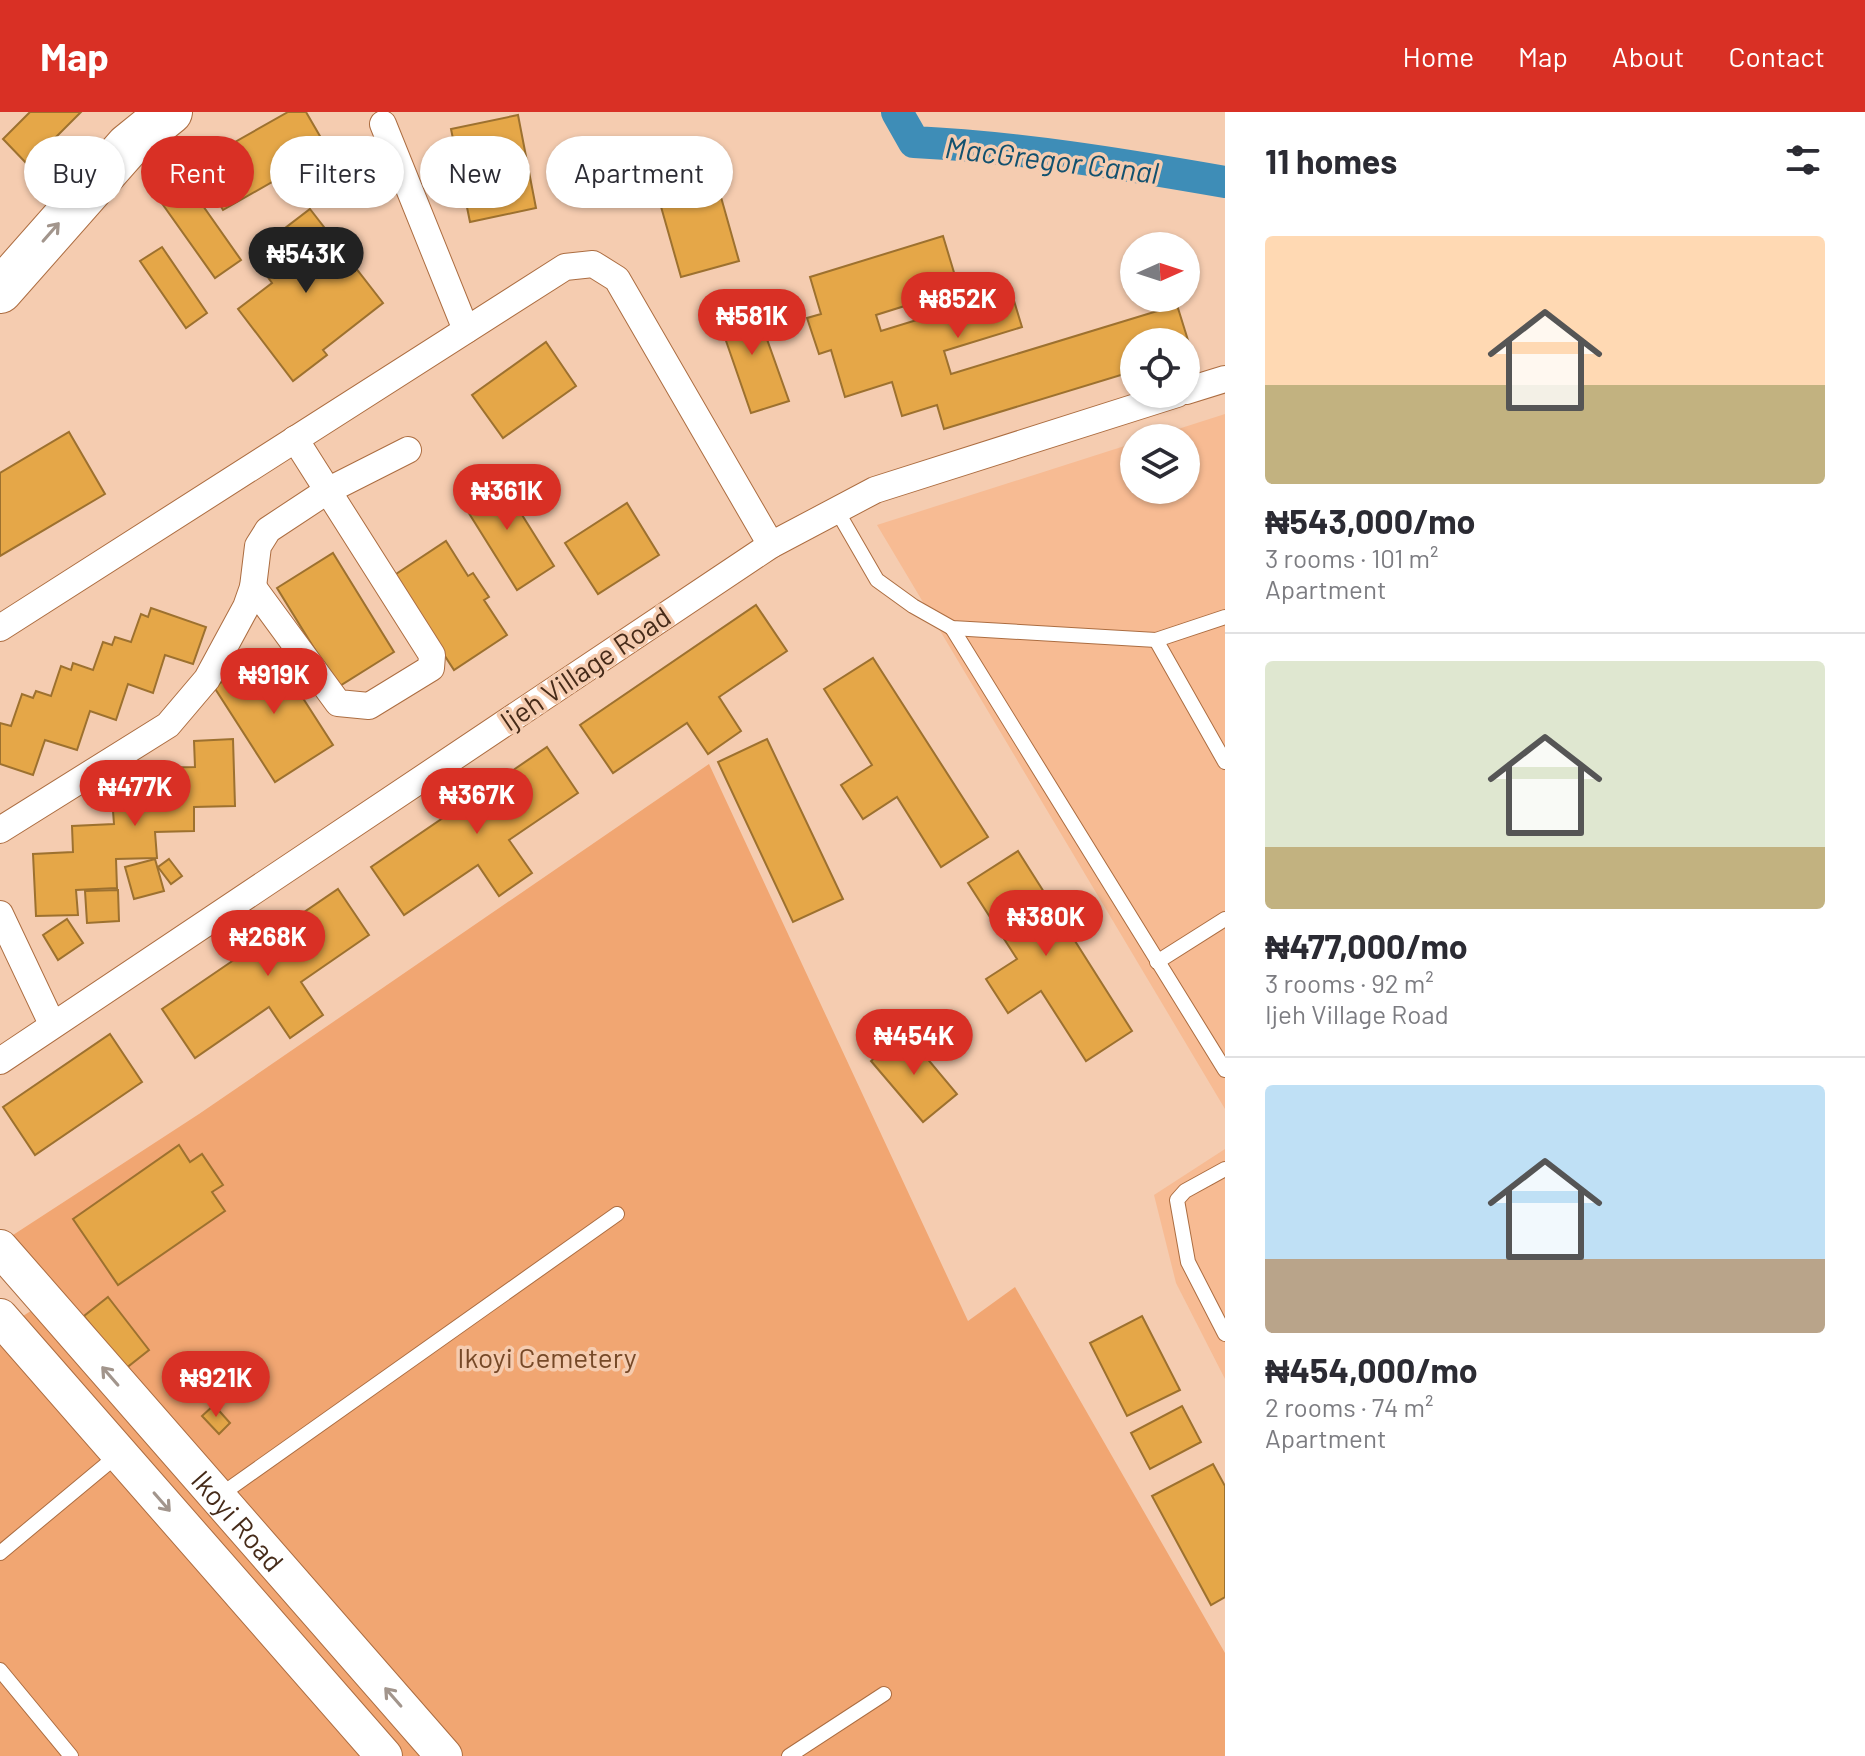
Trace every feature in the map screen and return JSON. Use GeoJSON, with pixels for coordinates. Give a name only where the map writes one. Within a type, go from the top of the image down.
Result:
{"type":"FeatureCollection","features":[{"type":"Feature","properties":{"kind":"highway"},"geometry":{"type":"LineString","coordinates":[[0,291],[128,146],[170,112]]}},
{"type":"Feature","properties":{"kind":"main road","name":"Ikoyi Road"},"geometry":{"type":"LineString","coordinates":[[0,1248],[444,1756]]}},
{"type":"Feature","properties":{"kind":"main road","name":"Ikoyi Road"},"geometry":{"type":"LineString","coordinates":[[0,1317],[384,1756]]}},
{"type":"Feature","properties":{"kind":"street"},"geometry":{"type":"LineString","coordinates":[[383,124],[466,330]]}},
{"type":"Feature","properties":{"kind":"street"},"geometry":{"type":"LineString","coordinates":[[0,628],[565,267],[593,264],[617,279],[771,545]]}},
{"type":"Feature","properties":{"kind":"street"},"geometry":{"type":"LineString","coordinates":[[1200,387],[1225,379]]}},
{"type":"Feature","properties":{"kind":"street","name":"Ijeh Village Road"},"geometry":{"type":"LineString","coordinates":[[0,1061],[771,545],[875,490],[1133,408]]}},
{"type":"Feature","properties":{"kind":"street"},"geometry":{"type":"LineString","coordinates":[[253,587],[338,703],[369,706],[431,668],[432,655],[295,439]]}},
{"type":"Feature","properties":{"kind":"street"},"geometry":{"type":"LineString","coordinates":[[0,830],[168,725],[186,708],[207,679],[253,587],[258,546],[268,530],[327,491],[408,450]]}},
{"type":"Feature","properties":{"kind":"street"},"geometry":{"type":"LineString","coordinates":[[0,914],[52,1024]]}},
{"type":"Feature","properties":{"kind":"lane"},"geometry":{"type":"LineString","coordinates":[[836,509],[877,580],[913,606],[952,628],[1156,640],[1225,617]]}},
{"type":"Feature","properties":{"kind":"lane"},"geometry":{"type":"LineString","coordinates":[[952,628],[1225,1070]]}},
{"type":"Feature","properties":{"kind":"lane"},"geometry":{"type":"LineString","coordinates":[[1156,640],[1225,762]]}},
{"type":"Feature","properties":{"kind":"lane"},"geometry":{"type":"LineString","coordinates":[[1157,962],[1225,919]]}},
{"type":"Feature","properties":{"kind":"lane"},"geometry":{"type":"LineString","coordinates":[[1225,1169],[1185,1191],[1177,1200],[1188,1262],[1225,1334]]}},
{"type":"Feature","properties":{"kind":"lane"},"geometry":{"type":"LineString","coordinates":[[217,1498],[617,1214]]}},
{"type":"Feature","properties":{"kind":"lane"},"geometry":{"type":"LineString","coordinates":[[0,1553],[119,1454]]}},
{"type":"Feature","properties":{"kind":"lane"},"geometry":{"type":"LineString","coordinates":[[0,1670],[71,1756]]}},
{"type":"Feature","properties":{"kind":"lane"},"geometry":{"type":"LineString","coordinates":[[789,1756],[884,1694]]}},
{"type":"Feature","properties":{"kind":"shaded area"},"geometry":{"type":"Polygon","coordinates":[[[1225,414],[1225,1109],[877,525],[1120,447],[1120,504],[1200,504],[1200,424],[1194,424],[1225,414]]]}},
{"type":"Feature","properties":{"kind":"shaded area"},"geometry":{"type":"Polygon","coordinates":[[[1225,1149],[1225,1379],[1176,1283],[1154,1195],[1225,1149]]]}},
{"type":"Feature","properties":{"kind":"green space","name":"Ikoyi Cemetery"},"geometry":{"type":"Polygon","coordinates":[[[709,764],[968,1321],[1015,1287],[1225,1653],[1225,1756],[0,1756],[0,1331],[60,1292],[13,1235],[199,1114],[709,764]]]}},
{"type":"Feature","properties":{"kind":"building"},"geometry":{"type":"Polygon","coordinates":[[[30,112],[81,112],[57,136],[24,136],[24,161],[3,139],[30,112]]]}},
{"type":"Feature","properties":{"kind":"building"},"geometry":{"type":"Polygon","coordinates":[[[288,112],[306,112],[320,136],[270,136],[270,183],[254,192],[254,136],[246,136],[288,112]]]}},
{"type":"Feature","properties":{"kind":"building"},"geometry":{"type":"Polygon","coordinates":[[[518,115],[522,136],[452,136],[451,129],[518,115]]]}},
{"type":"Feature","properties":{"kind":"building"},"geometry":{"type":"Polygon","coordinates":[[[530,177],[536,208],[470,222],[467,208],[530,208],[530,177]]]}},
{"type":"Feature","properties":{"kind":"building"},"geometry":{"type":"Polygon","coordinates":[[[165,208],[204,208],[241,260],[215,278],[165,208]]]}},
{"type":"Feature","properties":{"kind":"building"},"geometry":{"type":"Polygon","coordinates":[[[661,208],[724,208],[739,261],[681,277],[661,208]]]}},
{"type":"Feature","properties":{"kind":"building"},"geometry":{"type":"Polygon","coordinates":[[[310,209],[383,303],[323,350],[327,355],[293,381],[238,309],[272,283],[251,254],[310,209]]]}},
{"type":"Feature","properties":{"kind":"building"},"geometry":{"type":"Polygon","coordinates":[[[943,236],[959,289],[876,315],[881,331],[1011,291],[1022,327],[944,351],[951,374],[1154,312],[1179,312],[1184,328],[1120,328],[1120,375],[944,429],[937,405],[902,416],[892,382],[845,397],[831,350],[819,354],[807,318],[821,314],[810,277],[943,236]]]}},
{"type":"Feature","properties":{"kind":"building"},"geometry":{"type":"Polygon","coordinates":[[[162,247],[207,313],[186,328],[140,261],[162,247]]]}},
{"type":"Feature","properties":{"kind":"building"},"geometry":{"type":"Polygon","coordinates":[[[753,300],[789,401],[751,413],[716,312],[753,300]]]}},
{"type":"Feature","properties":{"kind":"building"},"geometry":{"type":"Polygon","coordinates":[[[546,342],[576,386],[503,438],[472,395],[546,342]]]}},
{"type":"Feature","properties":{"kind":"building"},"geometry":{"type":"Polygon","coordinates":[[[69,432],[105,494],[0,556],[0,473],[69,432]]]}},
{"type":"Feature","properties":{"kind":"building"},"geometry":{"type":"Polygon","coordinates":[[[497,475],[554,566],[517,590],[460,499],[497,475]]]}},
{"type":"Feature","properties":{"kind":"building"},"geometry":{"type":"Polygon","coordinates":[[[627,503],[659,555],[598,594],[565,543],[627,503]]]}},
{"type":"Feature","properties":{"kind":"building"},"geometry":{"type":"Polygon","coordinates":[[[446,541],[468,576],[473,573],[489,597],[484,600],[507,635],[454,670],[393,576],[446,541]]]}},
{"type":"Feature","properties":{"kind":"building"},"geometry":{"type":"Polygon","coordinates":[[[333,553],[394,652],[338,687],[277,588],[333,553]]]}},
{"type":"Feature","properties":{"kind":"building"},"geometry":{"type":"Polygon","coordinates":[[[756,605],[787,651],[719,697],[741,731],[708,754],[687,723],[613,773],[580,725],[756,605]]]}},
{"type":"Feature","properties":{"kind":"building"},"geometry":{"type":"Polygon","coordinates":[[[151,608],[206,627],[193,664],[165,655],[153,693],[128,684],[116,720],[90,711],[77,750],[45,740],[33,775],[0,764],[0,723],[11,726],[22,694],[33,698],[36,691],[51,696],[61,666],[71,670],[73,663],[93,670],[103,642],[112,645],[115,637],[131,642],[141,614],[148,617],[151,608]]]}},
{"type":"Feature","properties":{"kind":"building"},"geometry":{"type":"Polygon","coordinates":[[[272,650],[333,745],[275,782],[214,687],[272,650]]]}},
{"type":"Feature","properties":{"kind":"building"},"geometry":{"type":"Polygon","coordinates":[[[873,658],[988,837],[941,867],[897,797],[863,819],[841,785],[872,765],[824,689],[873,658]]]}},
{"type":"Feature","properties":{"kind":"building"},"geometry":{"type":"Polygon","coordinates":[[[233,739],[235,806],[194,807],[194,831],[155,832],[157,858],[116,859],[117,888],[76,890],[78,915],[36,916],[33,854],[73,852],[72,826],[114,824],[112,798],[151,796],[150,768],[195,767],[194,741],[233,739]]]}},
{"type":"Feature","properties":{"kind":"building"},"geometry":{"type":"Polygon","coordinates":[[[767,739],[843,899],[793,922],[718,762],[767,739]]]}},
{"type":"Feature","properties":{"kind":"building"},"geometry":{"type":"Polygon","coordinates":[[[547,747],[578,793],[509,840],[532,873],[499,896],[478,865],[404,915],[371,867],[547,747]]]}},
{"type":"Feature","properties":{"kind":"building"},"geometry":{"type":"Polygon","coordinates":[[[1018,851],[1132,1031],[1086,1061],[1041,991],[1008,1013],[986,979],[1017,959],[968,883],[1018,851]]]}},
{"type":"Feature","properties":{"kind":"building"},"geometry":{"type":"Polygon","coordinates":[[[155,859],[164,891],[134,899],[125,867],[155,859]]]}},
{"type":"Feature","properties":{"kind":"building"},"geometry":{"type":"Polygon","coordinates":[[[169,859],[182,876],[171,884],[158,867],[169,859]]]}},
{"type":"Feature","properties":{"kind":"building"},"geometry":{"type":"Polygon","coordinates":[[[338,889],[369,935],[301,982],[323,1015],[290,1038],[269,1007],[195,1058],[162,1009],[338,889]]]}},
{"type":"Feature","properties":{"kind":"building"},"geometry":{"type":"Polygon","coordinates":[[[118,890],[119,921],[87,923],[85,891],[118,890]]]}},
{"type":"Feature","properties":{"kind":"building"},"geometry":{"type":"Polygon","coordinates":[[[67,919],[83,943],[58,960],[43,935],[67,919]]]}},
{"type":"Feature","properties":{"kind":"building"},"geometry":{"type":"Polygon","coordinates":[[[905,1032],[957,1094],[923,1122],[871,1061],[905,1032]]]}},
{"type":"Feature","properties":{"kind":"building"},"geometry":{"type":"Polygon","coordinates":[[[110,1034],[142,1082],[35,1155],[3,1107],[110,1034]]]}},
{"type":"Feature","properties":{"kind":"building"},"geometry":{"type":"Polygon","coordinates":[[[179,1145],[190,1162],[202,1154],[223,1185],[212,1192],[225,1211],[118,1285],[73,1219],[179,1145]]]}},
{"type":"Feature","properties":{"kind":"building"},"geometry":{"type":"Polygon","coordinates":[[[108,1297],[149,1350],[125,1369],[84,1316],[108,1297]]]}},
{"type":"Feature","properties":{"kind":"building"},"geometry":{"type":"Polygon","coordinates":[[[1142,1316],[1180,1390],[1127,1416],[1090,1343],[1142,1316]]]}},
{"type":"Feature","properties":{"kind":"building"},"geometry":{"type":"Polygon","coordinates":[[[214,1405],[230,1423],[219,1434],[202,1416],[214,1405]]]}},
{"type":"Feature","properties":{"kind":"building"},"geometry":{"type":"Polygon","coordinates":[[[1182,1406],[1201,1442],[1150,1469],[1131,1433],[1182,1406]]]}},
{"type":"Feature","properties":{"kind":"building"},"geometry":{"type":"Polygon","coordinates":[[[1213,1464],[1225,1486],[1225,1597],[1211,1605],[1152,1496],[1213,1464]]]}},
{"type":"Feature","properties":{"kind":"waterway","name":"MacGregor Canal"},"geometry":{"type":"LineString","coordinates":[[897,112],[914,142],[1031,152],[1225,182]]}}]}
